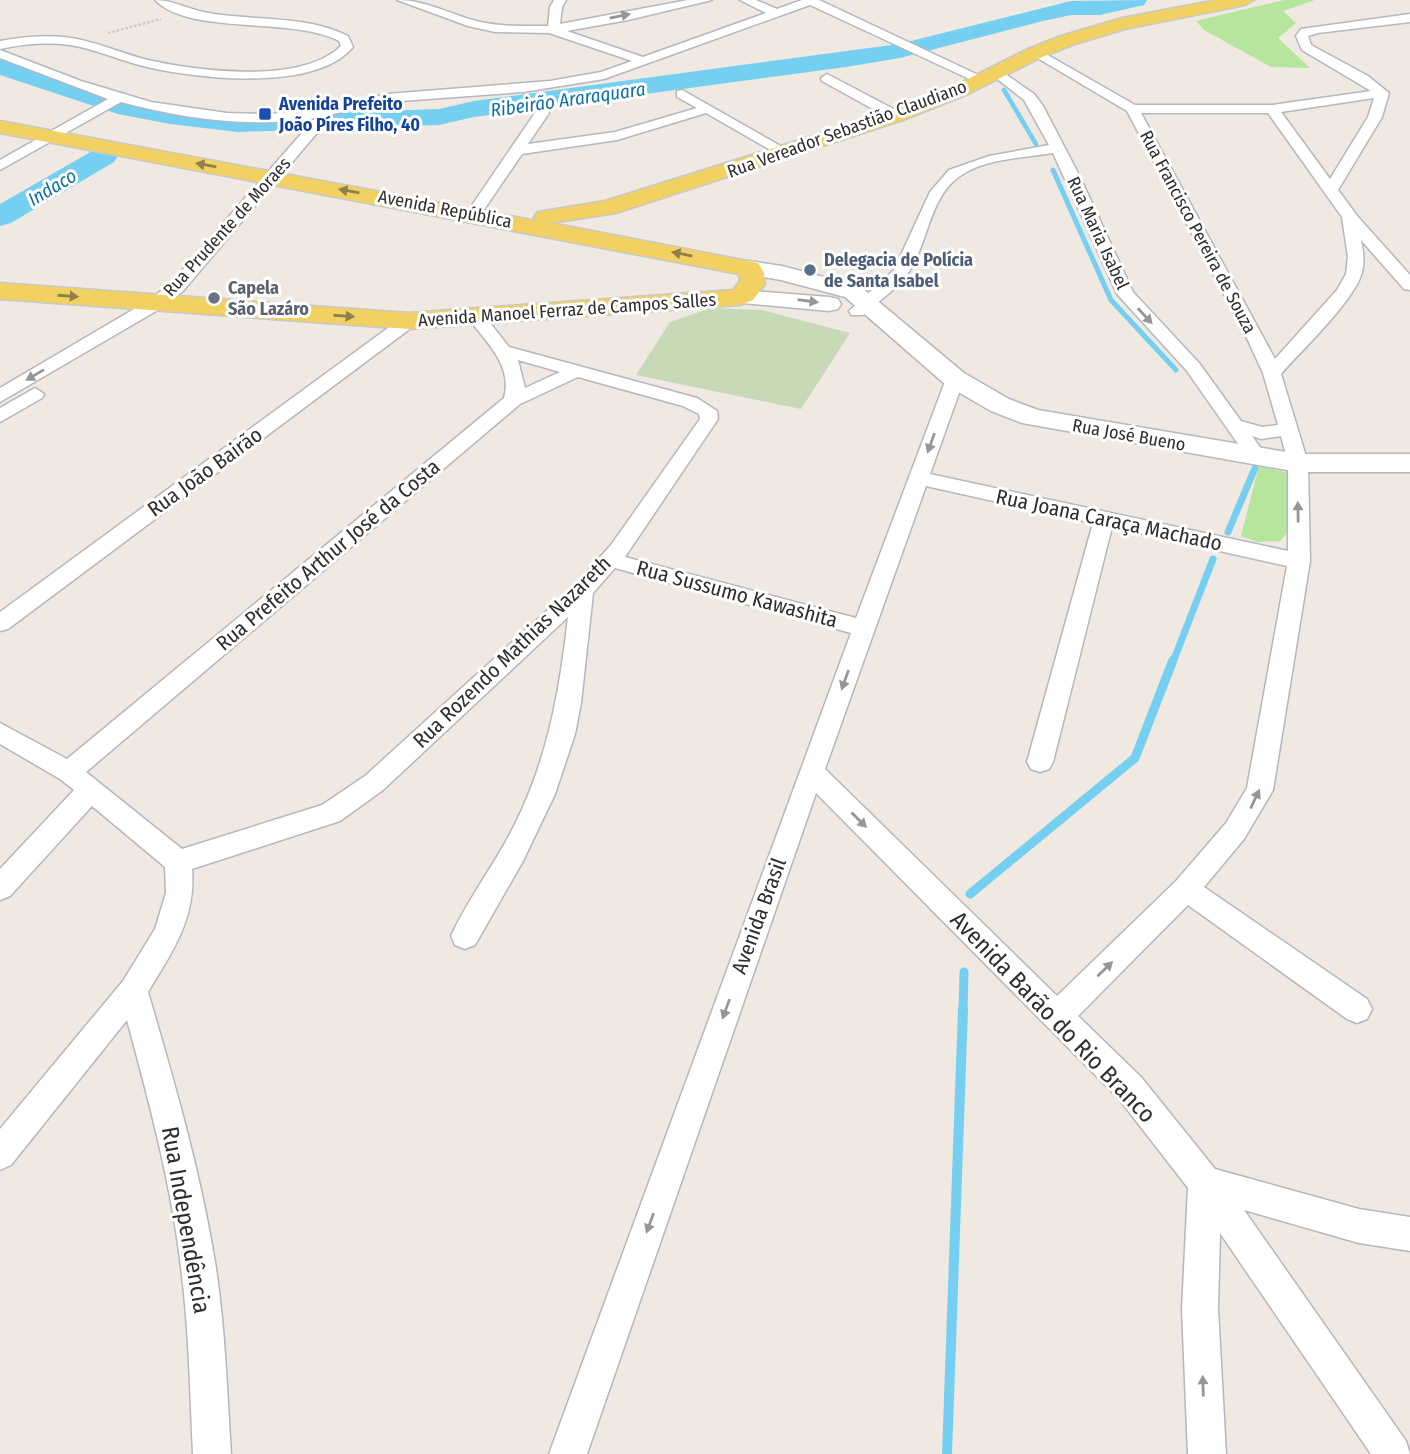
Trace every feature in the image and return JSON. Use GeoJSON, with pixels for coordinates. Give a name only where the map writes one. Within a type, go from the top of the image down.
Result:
{"type":"FeatureCollection","features":[{"type":"Feature","properties":{"kind":"main road","name":"Rua Vereador Sebastião Claudiano"},"geometry":{"type":"LineString","coordinates":[[513,222],[608,208],[895,116],[990,77],[1035,53],[1122,24],[1245,0]]}},
{"type":"Feature","properties":{"kind":"main road","name":"Avenida República"},"geometry":{"type":"LineString","coordinates":[[0,127],[598,237],[749,268]]}},
{"type":"Feature","properties":{"kind":"main road"},"geometry":{"type":"LineString","coordinates":[[598,237],[592,221],[608,208]]}},
{"type":"Feature","properties":{"kind":"main road"},"geometry":{"type":"LineString","coordinates":[[740,297],[750,290],[753,282],[749,268]]}},
{"type":"Feature","properties":{"kind":"main road","name":"Avenida Manoel Ferraz de Campos Salles"},"geometry":{"type":"LineString","coordinates":[[0,291],[409,321],[740,297]]}},
{"type":"Feature","properties":{"kind":"street"},"geometry":{"type":"LineString","coordinates":[[0,45],[38,40],[74,42],[162,66],[265,72],[299,72],[316,68],[333,61],[347,47],[344,39],[325,29],[185,13],[165,6],[161,0]]}},
{"type":"Feature","properties":{"kind":"street"},"geometry":{"type":"LineString","coordinates":[[403,0],[477,25],[523,30],[553,30],[706,0]]}},
{"type":"Feature","properties":{"kind":"street"},"geometry":{"type":"LineString","coordinates":[[553,30],[556,7],[560,0]]}},
{"type":"Feature","properties":{"kind":"street"},"geometry":{"type":"LineString","coordinates":[[746,0],[776,13]]}},
{"type":"Feature","properties":{"kind":"street"},"geometry":{"type":"LineString","coordinates":[[0,54],[114,101],[219,118],[323,119],[387,98],[563,85],[604,75],[812,0]]}},
{"type":"Feature","properties":{"kind":"street","name":"Rua Maria Isabel"},"geometry":{"type":"LineString","coordinates":[[812,0],[990,77],[1029,97],[1059,148],[1125,294],[1193,367],[1257,457]]}},
{"type":"Feature","properties":{"kind":"street"},"geometry":{"type":"LineString","coordinates":[[1382,93],[1317,54],[1302,41],[1305,32],[1410,18]]}},
{"type":"Feature","properties":{"kind":"street"},"geometry":{"type":"LineString","coordinates":[[1370,22],[1400,34]]}},
{"type":"Feature","properties":{"kind":"street"},"geometry":{"type":"LineString","coordinates":[[553,30],[641,60]]}},
{"type":"Feature","properties":{"kind":"street","name":"Rua Francisco Pereira de Souza"},"geometry":{"type":"LineString","coordinates":[[1035,53],[1132,109],[1255,336],[1272,373],[1298,463],[1299,561],[1260,790],[1235,831],[1186,889],[1057,1016]]}},
{"type":"Feature","properties":{"kind":"street"},"geometry":{"type":"LineString","coordinates":[[827,78],[895,116]]}},
{"type":"Feature","properties":{"kind":"street"},"geometry":{"type":"LineString","coordinates":[[1132,109],[1272,108],[1382,93]]}},
{"type":"Feature","properties":{"kind":"street"},"geometry":{"type":"LineString","coordinates":[[1332,190],[1375,117],[1382,93]]}},
{"type":"Feature","properties":{"kind":"street"},"geometry":{"type":"LineString","coordinates":[[682,94],[786,153]]}},
{"type":"Feature","properties":{"kind":"street"},"geometry":{"type":"LineString","coordinates":[[0,166],[114,101]]}},
{"type":"Feature","properties":{"kind":"street"},"geometry":{"type":"LineString","coordinates":[[1272,108],[1350,217],[1410,285]]}},
{"type":"Feature","properties":{"kind":"street"},"geometry":{"type":"LineString","coordinates":[[517,150],[617,136],[707,110]]}},
{"type":"Feature","properties":{"kind":"street"},"geometry":{"type":"LineString","coordinates":[[474,214],[542,113]]}},
{"type":"Feature","properties":{"kind":"street","name":"Rua Prudente de Moraes"},"geometry":{"type":"LineString","coordinates":[[165,303],[323,119]]}},
{"type":"Feature","properties":{"kind":"street"},"geometry":{"type":"LineString","coordinates":[[868,310],[900,274],[947,177],[971,165],[1059,148]]}},
{"type":"Feature","properties":{"kind":"street"},"geometry":{"type":"LineString","coordinates":[[1272,373],[1344,292],[1354,274],[1356,257],[1350,217]]}},
{"type":"Feature","properties":{"kind":"street","name":"Avenida República"},"geometry":{"type":"LineString","coordinates":[[749,268],[845,289],[868,310]]}},
{"type":"Feature","properties":{"kind":"street","name":"Avenida Manoel Ferraz de Campos Salles"},"geometry":{"type":"LineString","coordinates":[[740,297],[788,299],[868,310]]}},
{"type":"Feature","properties":{"kind":"street"},"geometry":{"type":"LineString","coordinates":[[0,396],[165,303]]}},
{"type":"Feature","properties":{"kind":"street"},"geometry":{"type":"LineString","coordinates":[[0,416],[165,303]]}},
{"type":"Feature","properties":{"kind":"street","name":"Rua José Bueno"},"geometry":{"type":"LineString","coordinates":[[868,310],[955,379],[1000,405],[1032,417],[1298,463],[1410,463]]}},
{"type":"Feature","properties":{"kind":"street"},"geometry":{"type":"LineString","coordinates":[[477,318],[503,351],[519,386],[513,400]]}},
{"type":"Feature","properties":{"kind":"street","name":"Rua João Bairão"},"geometry":{"type":"LineString","coordinates":[[0,623],[409,321]]}},
{"type":"Feature","properties":{"kind":"street","name":"Rua Rozendo Mathias Nazareth"},"geometry":{"type":"LineString","coordinates":[[178,862],[331,813],[353,800],[582,591],[610,560],[709,419],[708,411],[690,402],[503,351]]}},
{"type":"Feature","properties":{"kind":"street","name":"Rua Prefeito Arthur José da Costa"},"geometry":{"type":"LineString","coordinates":[[69,772],[513,400],[575,372]]}},
{"type":"Feature","properties":{"kind":"street","name":"Avenida Brasil"},"geometry":{"type":"LineString","coordinates":[[568,1454],[811,772],[955,379]]}},
{"type":"Feature","properties":{"kind":"street"},"geometry":{"type":"LineString","coordinates":[[1235,425],[1261,433],[1287,430]]}},
{"type":"Feature","properties":{"kind":"street","name":"Rua Joana Caraça Machado"},"geometry":{"type":"LineString","coordinates":[[918,478],[1299,561]]}},
{"type":"Feature","properties":{"kind":"street"},"geometry":{"type":"LineString","coordinates":[[1040,762],[1104,520]]}},
{"type":"Feature","properties":{"kind":"street","name":"Rua Sussumo Kawashita"},"geometry":{"type":"LineString","coordinates":[[610,560],[863,628]]}},
{"type":"Feature","properties":{"kind":"street"},"geometry":{"type":"LineString","coordinates":[[466,936],[499,882],[548,779],[569,704],[582,591]]}},
{"type":"Feature","properties":{"kind":"street"},"geometry":{"type":"LineString","coordinates":[[0,732],[69,772],[178,862],[180,893],[168,933],[133,990],[0,1154]]}},
{"type":"Feature","properties":{"kind":"street","name":"Avenida Barão do Rio Branco"},"geometry":{"type":"LineString","coordinates":[[811,772],[1130,1088],[1205,1183],[1393,1454]]}},
{"type":"Feature","properties":{"kind":"street"},"geometry":{"type":"LineString","coordinates":[[0,888],[89,791]]}},
{"type":"Feature","properties":{"kind":"street"},"geometry":{"type":"LineString","coordinates":[[1186,889],[1356,1009]]}},
{"type":"Feature","properties":{"kind":"street","name":"Rua Independência"},"geometry":{"type":"LineString","coordinates":[[133,990],[168,1114],[189,1211],[203,1304],[212,1454]]}},
{"type":"Feature","properties":{"kind":"street"},"geometry":{"type":"LineString","coordinates":[[1207,1454],[1200,1309],[1205,1183],[1359,1226],[1410,1234]]}},
{"type":"Feature","properties":{"kind":"path"},"geometry":{"type":"LineString","coordinates":[[74,42],[185,13]]}},
{"type":"Feature","properties":{"kind":"green space"},"geometry":{"type":"Polygon","coordinates":[[[1284,0],[1315,0],[1283,11],[1296,23],[1278,38],[1310,68],[1271,67],[1204,30],[1196,21],[1284,0]]]}},
{"type":"Feature","properties":{"kind":"green space"},"geometry":{"type":"Polygon","coordinates":[[[711,308],[762,310],[850,333],[801,409],[636,375],[670,322],[711,308]]]}},
{"type":"Feature","properties":{"kind":"green space"},"geometry":{"type":"Polygon","coordinates":[[[1259,466],[1289,473],[1291,518],[1280,541],[1257,542],[1241,536],[1259,466]]]}},
{"type":"Feature","properties":{"kind":"waterway","name":"Ribeirão Araraquara"},"geometry":{"type":"LineString","coordinates":[[0,67],[118,106],[170,116],[238,124],[439,117],[474,109],[900,51],[1041,14],[1071,8],[1100,8],[1136,0]]}},
{"type":"Feature","properties":{"kind":"waterway"},"geometry":{"type":"LineString","coordinates":[[1004,90],[1036,144]]}},
{"type":"Feature","properties":{"kind":"waterway","name":"Indaco"},"geometry":{"type":"LineString","coordinates":[[0,217],[104,156]]}},
{"type":"Feature","properties":{"kind":"waterway"},"geometry":{"type":"LineString","coordinates":[[1053,170],[1111,300],[1176,370]]}},
{"type":"Feature","properties":{"kind":"waterway"},"geometry":{"type":"LineString","coordinates":[[1228,532],[1255,468]]}},
{"type":"Feature","properties":{"kind":"waterway"},"geometry":{"type":"LineString","coordinates":[[1173,662],[1213,559]]}},
{"type":"Feature","properties":{"kind":"waterway"},"geometry":{"type":"LineString","coordinates":[[970,894],[1135,758],[1173,660]]}},
{"type":"Feature","properties":{"kind":"waterway"},"geometry":{"type":"LineString","coordinates":[[963,1011],[964,972]]}},
{"type":"Feature","properties":{"kind":"waterway"},"geometry":{"type":"LineString","coordinates":[[947,1454],[963,1009]]}},
{"type":"Feature","properties":{"kind":"place","name":"Avenida Prefeito João Píres Filho, 40"},"geometry":{"type":"Point","coordinates":[265,114]}},
{"type":"Feature","properties":{"kind":"place","name":"Delegacia de Polícia de Santa Isabel"},"geometry":{"type":"Point","coordinates":[810,270]}},
{"type":"Feature","properties":{"kind":"place","name":"Capela São Lazáro"},"geometry":{"type":"Point","coordinates":[214,298]}}]}
